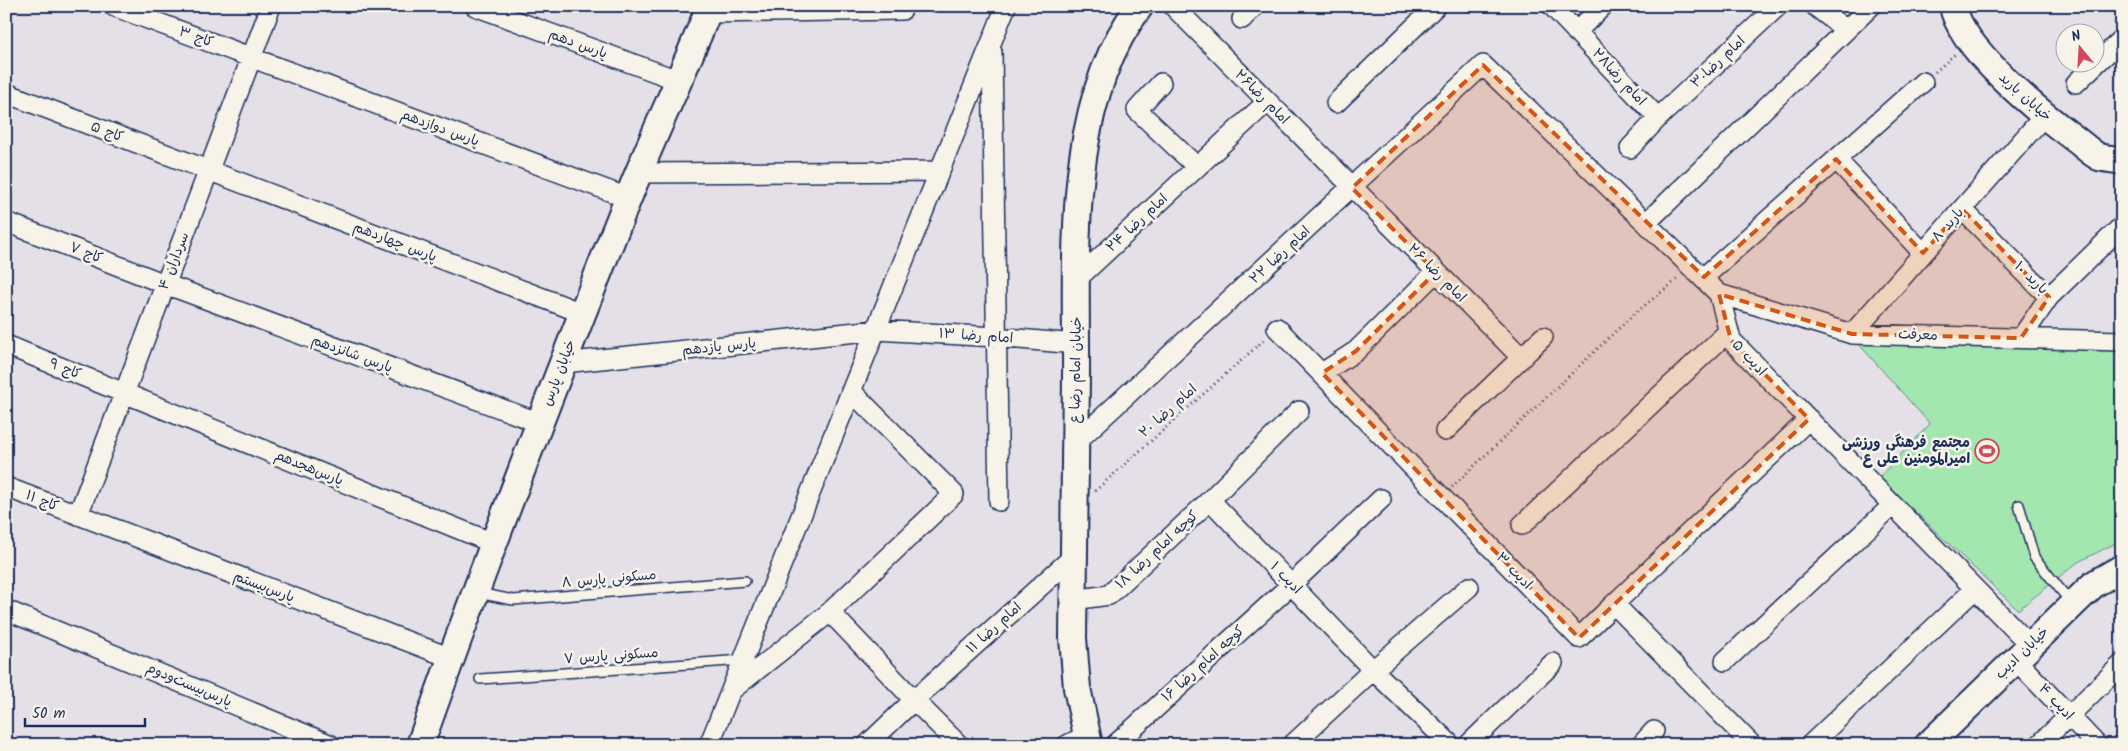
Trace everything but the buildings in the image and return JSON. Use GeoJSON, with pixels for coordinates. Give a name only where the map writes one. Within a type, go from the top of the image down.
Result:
{"type":"FeatureCollection","features":[{"type":"Feature","properties":{"kind":"main road","name":"خیابان امام رضا ع"},"geometry":{"type":"LineString","coordinates":[[1080,742],[1073,600],[1078,221],[1084,144],[1105,69],[1129,21],[1140,6]]}},
{"type":"Feature","properties":{"kind":"main road","name":"خیابان باربد"},"geometry":{"type":"LineString","coordinates":[[1953,6],[1955,18],[1970,40],[2002,78],[2044,116],[2099,157],[2122,160]]}},
{"type":"Feature","properties":{"kind":"main road","name":"خیابان پارس"},"geometry":{"type":"LineString","coordinates":[[420,745],[493,543],[582,313],[628,198],[709,10]]}},
{"type":"Feature","properties":{"kind":"main road","name":"خیابان ادیب"},"geometry":{"type":"LineString","coordinates":[[1928,745],[2094,584],[2122,568]]}},
{"type":"Feature","properties":{"kind":"street","name":"کاج ۳"},"geometry":{"type":"LineString","coordinates":[[113,6],[251,58]]}},
{"type":"Feature","properties":{"kind":"street","name":"سرداران ۴"},"geometry":{"type":"LineString","coordinates":[[78,515],[271,6]]}},
{"type":"Feature","properties":{"kind":"street","name":"پارس‌‌ دهم"},"geometry":{"type":"LineString","coordinates":[[476,6],[680,81]]}},
{"type":"Feature","properties":{"kind":"street","name":"امام رضا۲۶"},"geometry":{"type":"LineString","coordinates":[[1173,6],[1352,188]]}},
{"type":"Feature","properties":{"kind":"street"},"geometry":{"type":"LineString","coordinates":[[1336,103],[1436,6]]}},
{"type":"Feature","properties":{"kind":"street","name":"امام رضا۲۸"},"geometry":{"type":"LineString","coordinates":[[1552,6],[1658,118],[1630,148]]}},
{"type":"Feature","properties":{"kind":"street"},"geometry":{"type":"LineString","coordinates":[[1576,32],[1603,6]]}},
{"type":"Feature","properties":{"kind":"street","name":"امام رضا۳۰"},"geometry":{"type":"LineString","coordinates":[[1658,118],[1778,6]]}},
{"type":"Feature","properties":{"kind":"street"},"geometry":{"type":"LineString","coordinates":[[1815,6],[1846,30]]}},
{"type":"Feature","properties":{"kind":"street"},"geometry":{"type":"LineString","coordinates":[[1646,223],[1870,6]]}},
{"type":"Feature","properties":{"kind":"street"},"geometry":{"type":"LineString","coordinates":[[709,745],[1005,8]]}},
{"type":"Feature","properties":{"kind":"street"},"geometry":{"type":"LineString","coordinates":[[709,10],[902,10]]}},
{"type":"Feature","properties":{"kind":"street"},"geometry":{"type":"LineString","coordinates":[[2076,83],[2122,39]]}},
{"type":"Feature","properties":{"kind":"street"},"geometry":{"type":"LineString","coordinates":[[991,43],[999,501]]}},
{"type":"Feature","properties":{"kind":"street","name":"پارس‌‌ دوازدهم"},"geometry":{"type":"LineString","coordinates":[[251,58],[628,198]]}},
{"type":"Feature","properties":{"kind":"street","name":"ادیب ۵"},"geometry":{"type":"LineString","coordinates":[[1483,65],[1720,294],[1731,340],[1975,589],[2023,652]]}},
{"type":"Feature","properties":{"kind":"street","name":"امام رضا ۲۲"},"geometry":{"type":"LineString","coordinates":[[1075,443],[1483,65]]}},
{"type":"Feature","properties":{"kind":"street"},"geometry":{"type":"LineString","coordinates":[[1704,277],[1923,82]]}},
{"type":"Feature","properties":{"kind":"street"},"geometry":{"type":"LineString","coordinates":[[1161,83],[1137,110],[1198,167]]}},
{"type":"Feature","properties":{"kind":"street","name":"کاج ۵"},"geometry":{"type":"LineString","coordinates":[[6,93],[208,171]]}},
{"type":"Feature","properties":{"kind":"street","name":"امام رضا ۲۴"},"geometry":{"type":"LineString","coordinates":[[1077,279],[1267,102]]}},
{"type":"Feature","properties":{"kind":"street","name":"باربد ۸"},"geometry":{"type":"LineString","coordinates":[[1852,334],[2044,116]]}},
{"type":"Feature","properties":{"kind":"street"},"geometry":{"type":"LineString","coordinates":[[1836,159],[1923,253]]}},
{"type":"Feature","properties":{"kind":"street","name":"پارس‌‌ چهاردهم"},"geometry":{"type":"LineString","coordinates":[[208,171],[582,313]]}},
{"type":"Feature","properties":{"kind":"street"},"geometry":{"type":"LineString","coordinates":[[640,173],[940,171]]}},
{"type":"Feature","properties":{"kind":"street","name":"امام رضا ۲۶"},"geometry":{"type":"LineString","coordinates":[[1352,188],[1522,358]]}},
{"type":"Feature","properties":{"kind":"street","name":"باربد ۱۰"},"geometry":{"type":"LineString","coordinates":[[1962,209],[2049,297],[2122,226]]}},
{"type":"Feature","properties":{"kind":"street","name":"کاج ۷"},"geometry":{"type":"LineString","coordinates":[[6,222],[165,284]]}},
{"type":"Feature","properties":{"kind":"street"},"geometry":{"type":"LineString","coordinates":[[1322,373],[1356,351],[1436,272]]}},
{"type":"Feature","properties":{"kind":"street","name":"پارس‌‌ شانزدهم"},"geometry":{"type":"LineString","coordinates":[[165,284],[540,423]]}},
{"type":"Feature","properties":{"kind":"street","name":"معرفت"},"geometry":{"type":"LineString","coordinates":[[1720,294],[1852,334],[2122,341]]}},
{"type":"Feature","properties":{"kind":"street"},"geometry":{"type":"LineString","coordinates":[[2021,338],[2049,297]]}},
{"type":"Feature","properties":{"kind":"street","name":"ادیب ۳"},"geometry":{"type":"LineString","coordinates":[[1277,328],[1579,638],[1614,604]]}},
{"type":"Feature","properties":{"kind":"street","name":"امام رضا ۱۳"},"geometry":{"type":"LineString","coordinates":[[876,330],[996,336],[1076,344]]}},
{"type":"Feature","properties":{"kind":"street","name":"پارس‌‌ یازدهم"},"geometry":{"type":"LineString","coordinates":[[563,364],[876,330]]}},
{"type":"Feature","properties":{"kind":"street"},"geometry":{"type":"LineString","coordinates":[[1522,525],[1729,331]]}},
{"type":"Feature","properties":{"kind":"street"},"geometry":{"type":"LineString","coordinates":[[1445,431],[1543,337]]}},
{"type":"Feature","properties":{"kind":"street","name":"کاج ۹"},"geometry":{"type":"LineString","coordinates":[[6,345],[124,392]]}},
{"type":"Feature","properties":{"kind":"street"},"geometry":{"type":"LineString","coordinates":[[731,691],[830,612],[954,494],[851,391]]}},
{"type":"Feature","properties":{"kind":"street","name":"پارس‌‌هجدهم"},"geometry":{"type":"LineString","coordinates":[[124,392],[493,543]]}},
{"type":"Feature","properties":{"kind":"street"},"geometry":{"type":"LineString","coordinates":[[1210,500],[1299,411]]}},
{"type":"Feature","properties":{"kind":"street"},"geometry":{"type":"LineString","coordinates":[[1752,745],[1614,604],[1809,419]]}},
{"type":"Feature","properties":{"kind":"street","name":"کاج ۱۱"},"geometry":{"type":"LineString","coordinates":[[6,487],[78,515]]}},
{"type":"Feature","properties":{"kind":"street","name":"کوچه امام رضا ۱۶"},"geometry":{"type":"LineString","coordinates":[[1115,745],[1292,584],[1381,499]]}},
{"type":"Feature","properties":{"kind":"street","name":"ادیب ۱"},"geometry":{"type":"LineString","coordinates":[[1210,500],[1373,670],[1451,745]]}},
{"type":"Feature","properties":{"kind":"street","name":"کوچه امام رضا ۱۸"},"geometry":{"type":"LineString","coordinates":[[1073,600],[1109,595],[1210,500]]}},
{"type":"Feature","properties":{"kind":"street"},"geometry":{"type":"LineString","coordinates":[[1725,661],[1893,505]]}},
{"type":"Feature","properties":{"kind":"street","name":"پارس‌بیستم"},"geometry":{"type":"LineString","coordinates":[[78,515],[451,658]]}},
{"type":"Feature","properties":{"kind":"street","name":"امام رضا ۱۱"},"geometry":{"type":"LineString","coordinates":[[867,745],[914,700],[1074,556]]}},
{"type":"Feature","properties":{"kind":"street"},"geometry":{"type":"LineString","coordinates":[[1292,745],[1373,670],[1469,587]]}},
{"type":"Feature","properties":{"kind":"street"},"geometry":{"type":"LineString","coordinates":[[1810,745],[1975,589]]}},
{"type":"Feature","properties":{"kind":"street","name":"پارس‌بیست‌و‌دوم"},"geometry":{"type":"LineString","coordinates":[[6,610],[332,745]]}},
{"type":"Feature","properties":{"kind":"street"},"geometry":{"type":"LineString","coordinates":[[830,612],[959,745]]}},
{"type":"Feature","properties":{"kind":"street","name":"ادیب ۴"},"geometry":{"type":"LineString","coordinates":[[2023,652],[2070,716],[2097,745]]}},
{"type":"Feature","properties":{"kind":"street"},"geometry":{"type":"LineString","coordinates":[[1468,745],[1554,663]]}},
{"type":"Feature","properties":{"kind":"street"},"geometry":{"type":"LineString","coordinates":[[2039,745],[2122,664]]}},
{"type":"Feature","properties":{"kind":"street"},"geometry":{"type":"LineString","coordinates":[[1641,745],[1654,731]]}},
{"type":"Feature","properties":{"kind":"lane"},"geometry":{"type":"LineString","coordinates":[[2019,505],[2034,557],[2072,605]]}},
{"type":"Feature","properties":{"kind":"lane","name":"مسکونی پارس ۸"},"geometry":{"type":"LineString","coordinates":[[475,593],[513,600],[745,582]]}},
{"type":"Feature","properties":{"kind":"lane","name":"مسکونی ‌پارس ۷"},"geometry":{"type":"LineString","coordinates":[[480,679],[743,660]]}},
{"type":"Feature","properties":{"kind":"path"},"geometry":{"type":"LineString","coordinates":[[902,10],[1005,8]]}},
{"type":"Feature","properties":{"kind":"path"},"geometry":{"type":"LineString","coordinates":[[1923,82],[1970,40]]}},
{"type":"Feature","properties":{"kind":"path"},"geometry":{"type":"LineString","coordinates":[[1442,497],[1634,314],[1682,275],[1704,277]]}},
{"type":"Feature","properties":{"kind":"path","name":"امام رضا ۲۰"},"geometry":{"type":"LineString","coordinates":[[1074,510],[1277,328]]}},
{"type":"Feature","properties":{"kind":"highlighted area"},"geometry":{"type":"Polygon","coordinates":[[[1483,65],[1704,277],[1836,159],[1923,253],[1962,209],[2049,297],[2021,338],[1852,334],[1719,294],[1731,340],[1809,419],[1579,638],[1322,373],[1356,351],[1436,272],[1352,188],[1483,65]]]}},
{"type":"Feature","properties":{"kind":"green space","name":"مجتمع فرهنگی ورزشی امیرالمومنین علی ‌ع"},"geometry":{"type":"Polygon","coordinates":[[[1857,342],[2122,346],[2122,540],[2078,562],[2018,610],[1879,477],[1930,424],[1857,342]]]}},
{"type":"Feature","properties":{"kind":"place","name":"مجتمع فرهنگی ورزشی امیرالمومنین علی ‌ع"},"geometry":{"type":"Point","coordinates":[1987,451]}}]}
